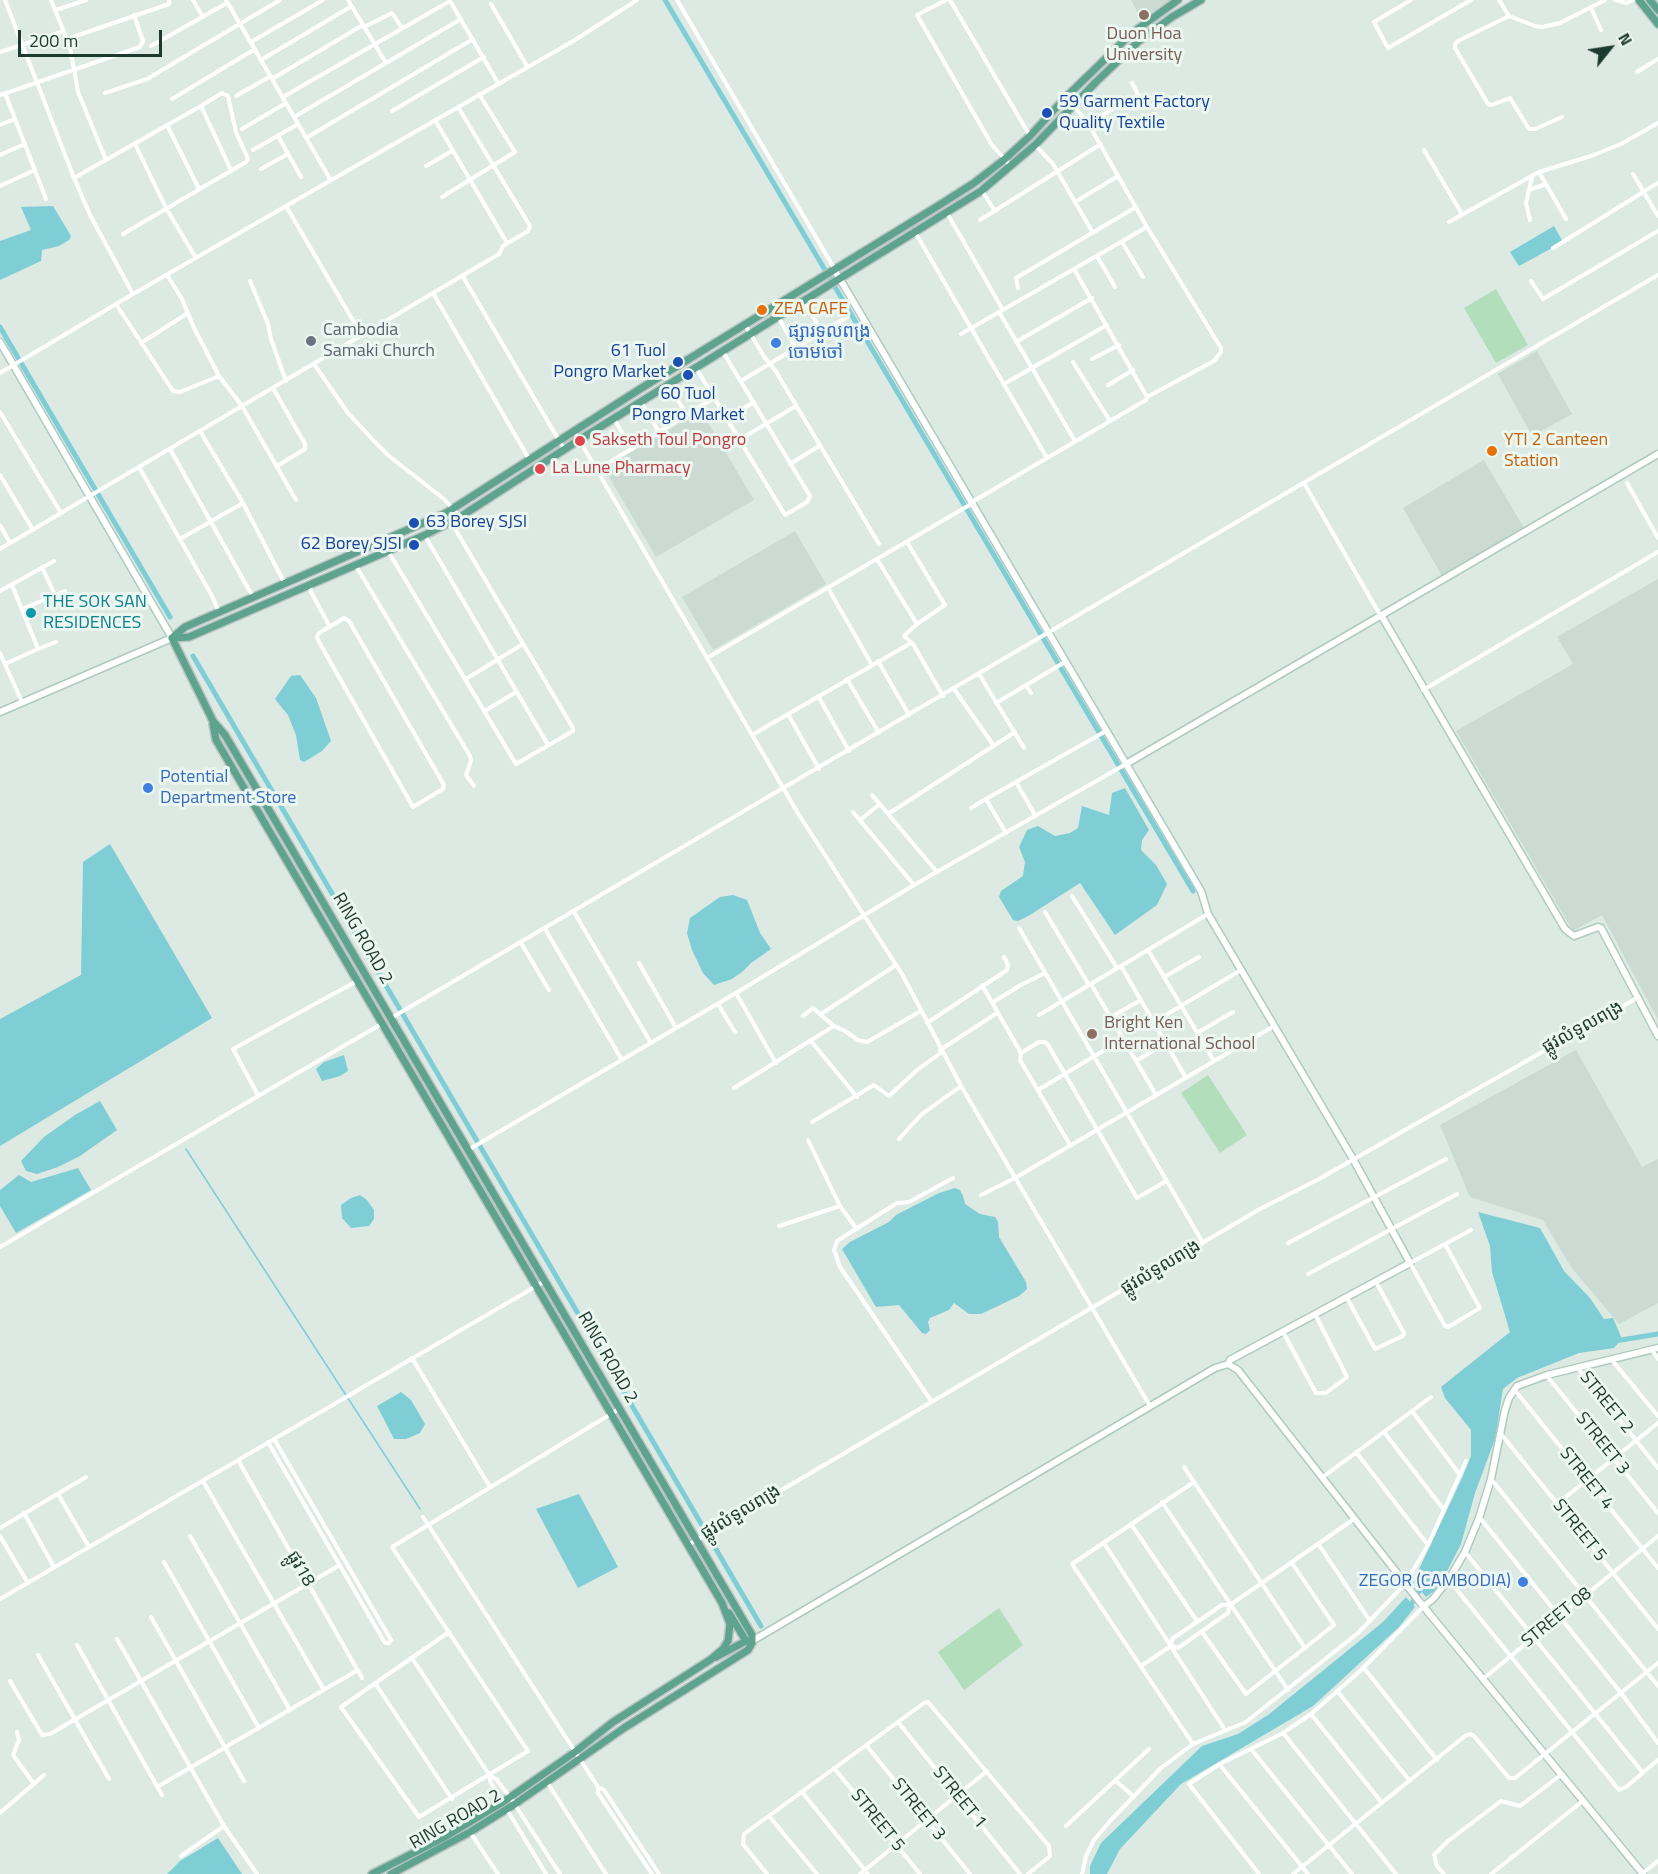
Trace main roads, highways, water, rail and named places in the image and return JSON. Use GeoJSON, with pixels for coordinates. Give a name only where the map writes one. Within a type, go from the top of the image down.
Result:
{"type":"FeatureCollection","features":[{"type":"Feature","properties":{"kind":"main road"},"geometry":{"type":"LineString","coordinates":[[172,638],[185,627],[453,509],[574,430],[966,188],[1005,159],[1030,136],[1066,97],[1132,33],[1178,0]]}},
{"type":"Feature","properties":{"kind":"main road"},"geometry":{"type":"LineString","coordinates":[[172,638],[189,637],[425,535],[460,517],[564,449],[981,191],[1012,167],[1139,41],[1161,24],[1201,0]]}},
{"type":"Feature","properties":{"kind":"main road"},"geometry":{"type":"LineString","coordinates":[[1640,0],[1658,24]]}},
{"type":"Feature","properties":{"kind":"main road"},"geometry":{"type":"LineString","coordinates":[[1650,0],[1658,10]]}},
{"type":"Feature","properties":{"kind":"main road"},"geometry":{"type":"LineString","coordinates":[[1155,15],[1161,24]]}},
{"type":"Feature","properties":{"kind":"main road","name":"RING ROAD 2"},"geometry":{"type":"LineString","coordinates":[[172,638],[213,721],[225,735],[394,1016],[619,1409],[700,1538],[749,1630],[747,1650],[510,1797],[505,1805],[470,1832],[395,1871],[372,1874]]}},
{"type":"Feature","properties":{"kind":"main road","name":"RING ROAD 2"},"geometry":{"type":"LineString","coordinates":[[213,721],[216,740],[722,1603],[729,1619],[730,1636],[723,1649],[710,1660],[613,1722],[547,1782],[515,1804],[505,1805],[443,1838],[395,1871]]}},
{"type":"Feature","properties":{"kind":"main road"},"geometry":{"type":"LineString","coordinates":[[383,1023],[394,1016]]}},
{"type":"Feature","properties":{"kind":"main road"},"geometry":{"type":"LineString","coordinates":[[460,1155],[470,1149]]}},
{"type":"Feature","properties":{"kind":"main road"},"geometry":{"type":"LineString","coordinates":[[710,1660],[749,1641],[722,1603]]}},
{"type":"Feature","properties":{"kind":"water"},"geometry":{"type":"Polygon","coordinates":[[[53,206],[71,236],[69,240],[59,246],[42,250],[41,261],[0,280],[0,241],[31,230],[21,207],[53,206]]]}},
{"type":"Feature","properties":{"kind":"water"},"geometry":{"type":"Polygon","coordinates":[[[1554,226],[1563,242],[1519,266],[1510,252],[1554,226]]]}},
{"type":"Feature","properties":{"kind":"water"},"geometry":{"type":"Polygon","coordinates":[[[300,675],[316,698],[331,741],[322,751],[304,762],[300,760],[296,735],[288,715],[275,699],[291,676],[300,675]]]}},
{"type":"Feature","properties":{"kind":"water"},"geometry":{"type":"Polygon","coordinates":[[[1125,788],[1149,830],[1142,840],[1141,850],[1156,865],[1167,884],[1157,905],[1115,935],[1080,883],[1030,915],[1018,921],[1013,920],[999,897],[1001,891],[1023,876],[1025,862],[1019,847],[1027,830],[1038,826],[1055,836],[1070,833],[1078,828],[1082,806],[1109,815],[1112,793],[1125,788]]]}},
{"type":"Feature","properties":{"kind":"water"},"geometry":{"type":"Polygon","coordinates":[[[110,844],[212,1018],[0,1146],[0,1019],[81,975],[83,862],[110,844]]]}},
{"type":"Feature","properties":{"kind":"water"},"geometry":{"type":"Polygon","coordinates":[[[733,895],[747,900],[760,933],[771,949],[732,979],[714,985],[703,973],[692,950],[687,933],[690,918],[720,897],[733,895]]]}},
{"type":"Feature","properties":{"kind":"water"},"geometry":{"type":"Polygon","coordinates":[[[344,1055],[348,1071],[322,1081],[316,1069],[324,1062],[344,1055]]]}},
{"type":"Feature","properties":{"kind":"water"},"geometry":{"type":"Polygon","coordinates":[[[100,1101],[117,1130],[80,1156],[58,1167],[37,1174],[26,1171],[21,1161],[44,1137],[100,1101]]]}},
{"type":"Feature","properties":{"kind":"water"},"geometry":{"type":"Polygon","coordinates":[[[78,1168],[91,1190],[16,1233],[0,1206],[0,1190],[19,1175],[31,1182],[78,1168]]]}},
{"type":"Feature","properties":{"kind":"water"},"geometry":{"type":"Polygon","coordinates":[[[955,1188],[960,1190],[965,1204],[980,1214],[995,1217],[998,1222],[999,1237],[1026,1282],[1027,1289],[1019,1296],[981,1314],[969,1314],[954,1303],[949,1310],[930,1318],[928,1322],[930,1330],[926,1334],[922,1333],[899,1305],[876,1307],[842,1249],[850,1242],[889,1222],[896,1215],[939,1193],[955,1188]]]}},
{"type":"Feature","properties":{"kind":"water"},"geometry":{"type":"Polygon","coordinates":[[[360,1195],[374,1210],[374,1219],[369,1226],[351,1228],[342,1218],[341,1205],[360,1195]]]}},
{"type":"Feature","properties":{"kind":"water"},"geometry":{"type":"Polygon","coordinates":[[[1478,1212],[1540,1228],[1564,1271],[1590,1298],[1604,1319],[1613,1318],[1622,1339],[1614,1348],[1579,1353],[1517,1378],[1503,1389],[1495,1439],[1475,1493],[1461,1544],[1443,1579],[1426,1597],[1413,1582],[1471,1456],[1471,1430],[1445,1398],[1441,1387],[1510,1332],[1492,1272],[1490,1246],[1478,1212]]]}},
{"type":"Feature","properties":{"kind":"water"},"geometry":{"type":"Polygon","coordinates":[[[401,1392],[411,1400],[425,1424],[420,1433],[406,1439],[394,1439],[377,1406],[401,1392]]]}},
{"type":"Feature","properties":{"kind":"water"},"geometry":{"type":"Polygon","coordinates":[[[579,1494],[618,1567],[578,1588],[536,1509],[579,1494]]]}},
{"type":"Feature","properties":{"kind":"water"},"geometry":{"type":"Polygon","coordinates":[[[1406,1597],[1415,1607],[1399,1627],[1313,1706],[1181,1784],[1120,1849],[1107,1874],[1090,1874],[1090,1866],[1101,1843],[1202,1746],[1238,1734],[1268,1715],[1383,1622],[1406,1597]]]}},
{"type":"Feature","properties":{"kind":"water"},"geometry":{"type":"Polygon","coordinates":[[[218,1838],[242,1874],[167,1874],[180,1861],[218,1838]]]}},
{"type":"Feature","properties":{"kind":"waterway"},"geometry":{"type":"LineString","coordinates":[[665,0],[1193,891]]}},
{"type":"Feature","properties":{"kind":"waterway"},"geometry":{"type":"LineString","coordinates":[[0,327],[170,617]]}},
{"type":"Feature","properties":{"kind":"waterway"},"geometry":{"type":"LineString","coordinates":[[193,656],[761,1626]]}},
{"type":"Feature","properties":{"kind":"waterway"},"geometry":{"type":"LineString","coordinates":[[186,1149],[420,1509]]}},
{"type":"Feature","properties":{"kind":"waterway"},"geometry":{"type":"LineString","coordinates":[[1615,1341],[1658,1334]]}},
{"type":"Feature","properties":{"kind":"waterway"},"geometry":{"type":"LineString","coordinates":[[1407,1607],[1422,1586]]}},
{"type":"Feature","properties":{"kind":"place","name":"Duon Hoa University"},"geometry":{"type":"Point","coordinates":[1144,15]}},
{"type":"Feature","properties":{"kind":"place","name":"59 Garment Factory Quality Textile"},"geometry":{"type":"Point","coordinates":[1047,113]}},
{"type":"Feature","properties":{"kind":"place","name":"ZEA CAFE"},"geometry":{"type":"Point","coordinates":[762,310]}},
{"type":"Feature","properties":{"kind":"place","name":"Cambodia Samaki Church"},"geometry":{"type":"Point","coordinates":[311,341]}},
{"type":"Feature","properties":{"kind":"place","name":"ផ្សារទួលពង្រ ចោមចៅ"},"geometry":{"type":"Point","coordinates":[776,343]}},
{"type":"Feature","properties":{"kind":"place","name":"61 Tuol Pongro Market"},"geometry":{"type":"Point","coordinates":[678,362]}},
{"type":"Feature","properties":{"kind":"place","name":"60 Tuol Pongro Market"},"geometry":{"type":"Point","coordinates":[688,375]}},
{"type":"Feature","properties":{"kind":"place","name":"Sakseth Toul Pongro"},"geometry":{"type":"Point","coordinates":[580,441]}},
{"type":"Feature","properties":{"kind":"place","name":"YTI 2 Canteen Station"},"geometry":{"type":"Point","coordinates":[1492,451]}},
{"type":"Feature","properties":{"kind":"place","name":"La Lune Pharmacy"},"geometry":{"type":"Point","coordinates":[540,469]}},
{"type":"Feature","properties":{"kind":"place","name":"63 Borey SJSI"},"geometry":{"type":"Point","coordinates":[414,523]}},
{"type":"Feature","properties":{"kind":"place","name":"62 Borey SJSI"},"geometry":{"type":"Point","coordinates":[414,545]}},
{"type":"Feature","properties":{"kind":"place","name":"THE SOK SAN RESIDENCES"},"geometry":{"type":"Point","coordinates":[31,613]}},
{"type":"Feature","properties":{"kind":"place","name":"Potential Department Store"},"geometry":{"type":"Point","coordinates":[148,788]}},
{"type":"Feature","properties":{"kind":"place","name":"Bright Ken International School"},"geometry":{"type":"Point","coordinates":[1092,1034]}},
{"type":"Feature","properties":{"kind":"place","name":"ZEGOR (CAMBODIA)"},"geometry":{"type":"Point","coordinates":[1523,1582]}}]}
